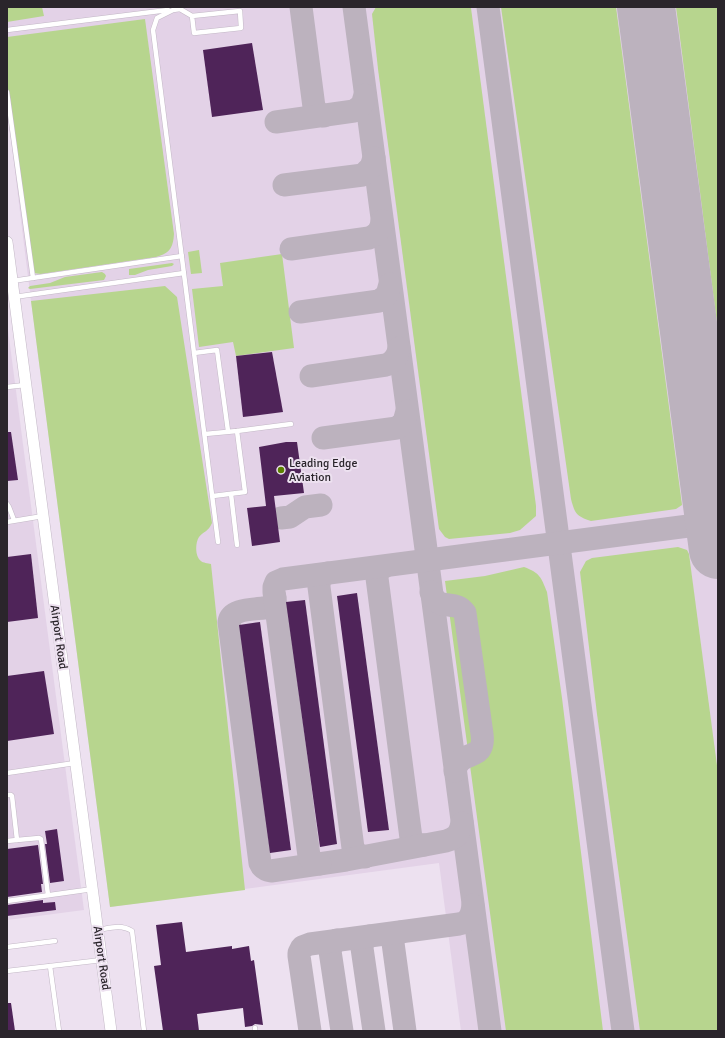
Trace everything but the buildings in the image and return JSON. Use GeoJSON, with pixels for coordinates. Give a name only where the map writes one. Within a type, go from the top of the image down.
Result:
{"type":"FeatureCollection","features":[{"type":"Feature","properties":{"kind":"street","name":"Airport Road"},"geometry":{"type":"LineString","coordinates":[[7,242],[12,281],[12,295],[26,385],[111,1031]]}},
{"type":"Feature","properties":{"kind":"lane"},"geometry":{"type":"LineString","coordinates":[[7,30],[180,9],[192,16],[240,11],[241,28],[194,33],[192,16]]}},
{"type":"Feature","properties":{"kind":"lane"},"geometry":{"type":"LineString","coordinates":[[172,10],[157,18],[153,30],[218,542]]}},
{"type":"Feature","properties":{"kind":"lane"},"geometry":{"type":"LineString","coordinates":[[7,92],[33,278]]}},
{"type":"Feature","properties":{"kind":"lane"},"geometry":{"type":"LineString","coordinates":[[12,281],[182,256]]}},
{"type":"Feature","properties":{"kind":"lane"},"geometry":{"type":"LineString","coordinates":[[12,295],[184,274]]}},
{"type":"Feature","properties":{"kind":"lane"},"geometry":{"type":"LineString","coordinates":[[194,353],[217,350],[228,431]]}},
{"type":"Feature","properties":{"kind":"lane"},"geometry":{"type":"LineString","coordinates":[[7,387],[26,385]]}},
{"type":"Feature","properties":{"kind":"lane"},"geometry":{"type":"LineString","coordinates":[[205,434],[292,424]]}},
{"type":"Feature","properties":{"kind":"lane"},"geometry":{"type":"LineString","coordinates":[[213,496],[246,492],[238,431]]}},
{"type":"Feature","properties":{"kind":"lane"},"geometry":{"type":"LineString","coordinates":[[231,494],[237,544]]}},
{"type":"Feature","properties":{"kind":"lane"},"geometry":{"type":"LineString","coordinates":[[7,504],[14,520]]}},
{"type":"Feature","properties":{"kind":"lane"},"geometry":{"type":"LineString","coordinates":[[7,522],[43,516]]}},
{"type":"Feature","properties":{"kind":"lane"},"geometry":{"type":"LineString","coordinates":[[7,773],[76,763]]}},
{"type":"Feature","properties":{"kind":"lane"},"geometry":{"type":"LineString","coordinates":[[7,795],[12,796],[16,840]]}},
{"type":"Feature","properties":{"kind":"lane"},"geometry":{"type":"LineString","coordinates":[[7,841],[41,839],[48,895]]}},
{"type":"Feature","properties":{"kind":"lane"},"geometry":{"type":"LineString","coordinates":[[7,901],[92,889]]}},
{"type":"Feature","properties":{"kind":"lane"},"geometry":{"type":"LineString","coordinates":[[98,930],[115,927],[126,928],[132,931],[144,1031]]}},
{"type":"Feature","properties":{"kind":"lane"},"geometry":{"type":"LineString","coordinates":[[7,947],[56,941]]}},
{"type":"Feature","properties":{"kind":"lane"},"geometry":{"type":"LineString","coordinates":[[7,971],[102,960]]}},
{"type":"Feature","properties":{"kind":"lane"},"geometry":{"type":"LineString","coordinates":[[50,966],[59,1031]]}},
{"type":"Feature","properties":{"kind":"shaded area"},"geometry":{"type":"Polygon","coordinates":[[[7,7],[718,7],[718,1031],[461,1031],[439,863],[110,907],[7,107],[7,7]]]}},
{"type":"Feature","properties":{"kind":"shaded area"},"geometry":{"type":"Polygon","coordinates":[[[7,322],[84,910],[7,920],[7,322]]]}},
{"type":"Feature","properties":{"kind":"green space"},"geometry":{"type":"Polygon","coordinates":[[[7,7],[42,7],[44,16],[7,22],[7,7]]]}},
{"type":"Feature","properties":{"kind":"green space"},"geometry":{"type":"Polygon","coordinates":[[[376,7],[471,8],[536,506],[536,516],[520,530],[510,533],[449,539],[445,537],[439,529],[378,69],[372,14],[376,7]]]}},
{"type":"Feature","properties":{"kind":"green space"},"geometry":{"type":"Polygon","coordinates":[[[501,7],[616,7],[682,505],[676,509],[591,521],[579,516],[574,508],[571,499],[501,7]]]}},
{"type":"Feature","properties":{"kind":"green space"},"geometry":{"type":"Polygon","coordinates":[[[676,7],[718,7],[718,331],[676,7]]]}},
{"type":"Feature","properties":{"kind":"green space"},"geometry":{"type":"Polygon","coordinates":[[[145,19],[174,234],[172,246],[168,252],[156,257],[41,274],[33,273],[7,92],[7,37],[145,19]]]}},
{"type":"Feature","properties":{"kind":"green space"},"geometry":{"type":"Polygon","coordinates":[[[199,250],[202,273],[191,274],[188,252],[199,250]]]}},
{"type":"Feature","properties":{"kind":"green space"},"geometry":{"type":"Polygon","coordinates":[[[282,254],[294,348],[236,356],[233,342],[199,347],[192,289],[223,286],[220,263],[282,254]]]}},
{"type":"Feature","properties":{"kind":"green space"},"geometry":{"type":"Polygon","coordinates":[[[172,263],[174,264],[172,266],[148,270],[135,275],[129,275],[129,269],[172,263]]]}},
{"type":"Feature","properties":{"kind":"green space"},"geometry":{"type":"Polygon","coordinates":[[[102,272],[106,276],[104,280],[30,289],[28,288],[30,286],[50,283],[65,277],[102,272]]]}},
{"type":"Feature","properties":{"kind":"green space"},"geometry":{"type":"Polygon","coordinates":[[[165,286],[177,297],[212,523],[199,537],[196,550],[201,561],[211,564],[245,890],[110,907],[31,301],[165,286]]]}},
{"type":"Feature","properties":{"kind":"green space"},"geometry":{"type":"Polygon","coordinates":[[[678,547],[687,550],[689,554],[718,773],[718,1031],[640,1031],[597,714],[580,572],[586,561],[592,558],[678,547]]]}},
{"type":"Feature","properties":{"kind":"green space"},"geometry":{"type":"Polygon","coordinates":[[[524,567],[534,571],[539,576],[547,592],[562,698],[603,1031],[506,1031],[445,581],[485,576],[524,567]]]}},
{"type":"Feature","properties":{"kind":"taxiway"},"geometry":{"type":"LineString","coordinates":[[301,7],[314,107],[319,114],[324,116]]}},
{"type":"Feature","properties":{"kind":"taxiway"},"geometry":{"type":"LineString","coordinates":[[354,7],[490,1031]]}},
{"type":"Feature","properties":{"kind":"taxiway"},"geometry":{"type":"LineString","coordinates":[[488,7],[623,1031]]}},
{"type":"Feature","properties":{"kind":"taxiway"},"geometry":{"type":"LineString","coordinates":[[276,122],[354,111],[362,105],[365,95]]}},
{"type":"Feature","properties":{"kind":"taxiway"},"geometry":{"type":"LineString","coordinates":[[284,185],[363,175],[371,167],[374,158]]}},
{"type":"Feature","properties":{"kind":"taxiway"},"geometry":{"type":"LineString","coordinates":[[291,249],[369,238],[378,232],[382,221]]}},
{"type":"Feature","properties":{"kind":"taxiway"},"geometry":{"type":"LineString","coordinates":[[300,312],[379,301],[387,295],[390,284]]}},
{"type":"Feature","properties":{"kind":"taxiway"},"geometry":{"type":"LineString","coordinates":[[311,376],[386,365],[395,358],[398,354],[399,348]]}},
{"type":"Feature","properties":{"kind":"taxiway"},"geometry":{"type":"LineString","coordinates":[[323,438],[397,428],[404,422],[407,411]]}},
{"type":"Feature","properties":{"kind":"taxiway"},"geometry":{"type":"LineString","coordinates":[[320,864],[313,862],[309,856],[274,592],[276,582],[283,579],[696,525],[701,523],[708,516],[710,507],[710,492]]}},
{"type":"Feature","properties":{"kind":"taxiway"},"geometry":{"type":"LineString","coordinates":[[281,518],[290,517],[305,507],[321,505]]}},
{"type":"Feature","properties":{"kind":"taxiway"},"geometry":{"type":"LineString","coordinates":[[690,526],[702,527],[710,532],[718,551]]}},
{"type":"Feature","properties":{"kind":"taxiway"},"geometry":{"type":"LineString","coordinates":[[384,567],[378,571],[377,578],[411,838],[415,844],[424,845]]}},
{"type":"Feature","properties":{"kind":"taxiway"},"geometry":{"type":"LineString","coordinates":[[328,573],[321,578],[319,587],[353,848],[357,854],[365,857]]}},
{"type":"Feature","properties":{"kind":"taxiway"},"geometry":{"type":"LineString","coordinates":[[431,592],[438,602],[456,606],[465,613],[482,734],[480,749],[462,760],[458,764],[455,771]]}},
{"type":"Feature","properties":{"kind":"taxiway"},"geometry":{"type":"LineString","coordinates":[[275,597],[274,603],[270,607],[240,611],[231,617],[229,622],[260,863],[262,866],[271,871],[346,860],[446,841],[457,835],[462,823]]}},
{"type":"Feature","properties":{"kind":"taxiway"},"geometry":{"type":"LineString","coordinates":[[310,1031],[299,956],[302,947],[310,944],[459,924],[468,920],[472,912],[473,905]]}},
{"type":"Feature","properties":{"kind":"taxiway"},"geometry":{"type":"LineString","coordinates":[[401,932],[395,935],[393,943],[405,1031]]}},
{"type":"Feature","properties":{"kind":"taxiway"},"geometry":{"type":"LineString","coordinates":[[369,936],[363,941],[362,948],[374,1031]]}},
{"type":"Feature","properties":{"kind":"taxiway"},"geometry":{"type":"LineString","coordinates":[[337,940],[332,945],[330,951],[342,1031]]}},
{"type":"Feature","properties":{"kind":"runway"},"geometry":{"type":"LineString","coordinates":[[646,7],[718,550]]}},
{"type":"Feature","properties":{"kind":"place","name":"Leading Edge Aviation"},"geometry":{"type":"Point","coordinates":[281,470]}}]}
